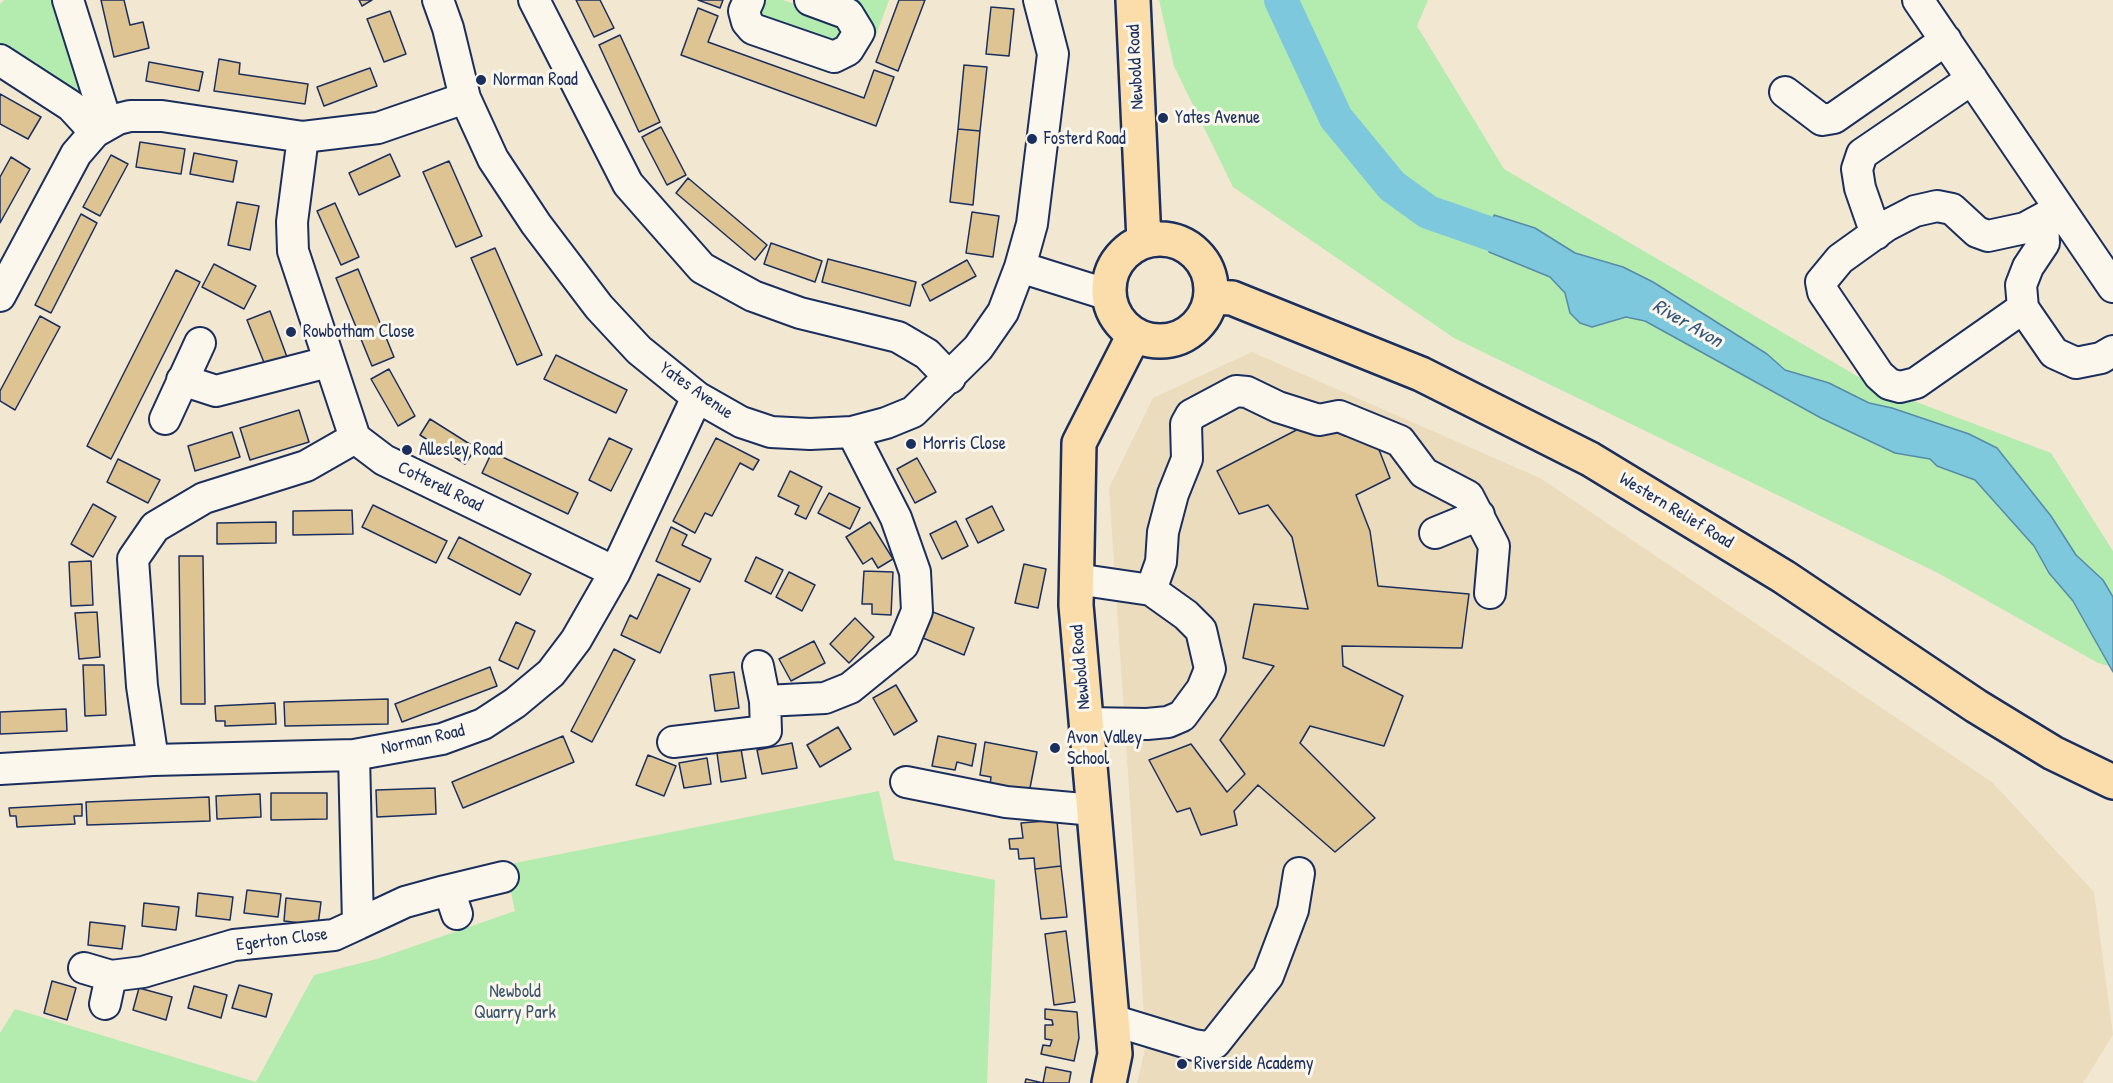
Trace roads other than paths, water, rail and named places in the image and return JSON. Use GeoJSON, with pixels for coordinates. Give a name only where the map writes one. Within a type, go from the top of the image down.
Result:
{"type":"FeatureCollection","features":[{"type":"Feature","properties":{"kind":"main road","name":"Newbold Road"},"geometry":{"type":"LineString","coordinates":[[1132,0],[1144,241]]}},
{"type":"Feature","properties":{"kind":"main road"},"geometry":{"type":"LineString","coordinates":[[1161,239],[1178,242],[1193,251],[1204,264],[1210,280],[1211,297],[1206,313],[1196,326],[1183,336],[1167,341],[1150,341],[1134,335],[1121,324],[1113,310],[1109,295],[1110,278],[1117,262],[1129,249],[1144,241],[1161,239]]}},
{"type":"Feature","properties":{"kind":"main road","name":"Western Relief Road"},"geometry":{"type":"LineString","coordinates":[[1211,297],[1233,298],[1421,374],[1590,459],[1784,577],[1976,706],[2053,753],[2113,782]]}},
{"type":"Feature","properties":{"kind":"main road","name":"Newbold Road"},"geometry":{"type":"LineString","coordinates":[[1109,1083],[1115,1054],[1076,605],[1080,443],[1134,335]]}},
{"type":"Feature","properties":{"kind":"street"},"geometry":{"type":"LineString","coordinates":[[68,0],[101,128]]}},
{"type":"Feature","properties":{"kind":"street","name":"Yates Avenue"},"geometry":{"type":"LineString","coordinates":[[438,0],[448,28],[465,98],[493,159],[536,224],[599,307],[639,350],[697,397],[741,422],[771,432],[852,432],[886,423],[913,412],[978,348],[1004,312],[1032,224],[1053,54],[1039,0]]}},
{"type":"Feature","properties":{"kind":"street"},"geometry":{"type":"LineString","coordinates":[[534,0],[628,184],[702,268],[753,296],[800,313],[898,337],[927,354],[950,378]]}},
{"type":"Feature","properties":{"kind":"street"},"geometry":{"type":"LineString","coordinates":[[749,0],[744,11],[747,22],[753,29],[834,57],[848,50],[859,32],[848,14],[810,0]]}},
{"type":"Feature","properties":{"kind":"street"},"geometry":{"type":"LineString","coordinates":[[1918,0],[1972,79],[2052,215],[2113,287]]}},
{"type":"Feature","properties":{"kind":"street"},"geometry":{"type":"LineString","coordinates":[[1785,92],[1822,120],[1834,118],[1946,40]]}},
{"type":"Feature","properties":{"kind":"street"},"geometry":{"type":"LineString","coordinates":[[0,60],[101,128]]}},
{"type":"Feature","properties":{"kind":"street"},"geometry":{"type":"LineString","coordinates":[[1876,234],[1858,178],[1857,169],[1862,154],[1972,79]]}},
{"type":"Feature","properties":{"kind":"street"},"geometry":{"type":"LineString","coordinates":[[0,296],[64,173],[86,140],[101,128],[130,116],[162,116],[303,138],[378,128],[465,98]]}},
{"type":"Feature","properties":{"kind":"street"},"geometry":{"type":"LineString","coordinates":[[153,760],[142,686],[133,559],[155,527],[204,498],[306,466],[355,438],[293,251],[292,222],[303,138]]}},
{"type":"Feature","properties":{"kind":"street"},"geometry":{"type":"LineString","coordinates":[[2023,308],[1916,383],[1900,387],[1889,384],[1879,375],[1823,292],[1821,282],[1840,260],[1876,234],[1915,211],[1937,206],[1952,209],[1977,232],[1988,236],[2000,235],[2052,215]]}},
{"type":"Feature","properties":{"kind":"street"},"geometry":{"type":"LineString","coordinates":[[2052,215],[2044,243],[2028,267],[2020,285],[2023,308],[2054,352],[2076,363],[2102,358],[2113,351]]}},
{"type":"Feature","properties":{"kind":"street"},"geometry":{"type":"LineString","coordinates":[[1020,267],[1109,295]]}},
{"type":"Feature","properties":{"kind":"street"},"geometry":{"type":"LineString","coordinates":[[165,419],[200,343]]}},
{"type":"Feature","properties":{"kind":"street"},"geometry":{"type":"LineString","coordinates":[[182,380],[216,391],[328,362]]}},
{"type":"Feature","properties":{"kind":"street"},"geometry":{"type":"LineString","coordinates":[[1151,590],[1161,562],[1163,532],[1173,494],[1187,459],[1186,424],[1191,415],[1236,391],[1247,392],[1278,407],[1319,420],[1339,416],[1400,441],[1416,466],[1424,473],[1463,491],[1479,515],[1494,546],[1490,593]]}},
{"type":"Feature","properties":{"kind":"street","name":"Norman Road"},"geometry":{"type":"LineString","coordinates":[[0,769],[153,760],[354,755],[442,739],[483,724],[515,703],[551,672],[576,640],[615,572],[697,397]]}},
{"type":"Feature","properties":{"kind":"street"},"geometry":{"type":"LineString","coordinates":[[765,701],[825,698],[850,688],[903,645],[917,611],[915,572],[896,518],[852,432]]}},
{"type":"Feature","properties":{"kind":"street","name":"Cotterell Road"},"geometry":{"type":"LineString","coordinates":[[355,438],[384,460],[615,572]]}},
{"type":"Feature","properties":{"kind":"street"},"geometry":{"type":"LineString","coordinates":[[1436,533],[1479,515]]}},
{"type":"Feature","properties":{"kind":"street"},"geometry":{"type":"LineString","coordinates":[[1077,579],[1151,590],[1186,615],[1201,630],[1210,669],[1202,689],[1182,716],[1168,722],[1147,724],[1086,723]]}},
{"type":"Feature","properties":{"kind":"street"},"geometry":{"type":"LineString","coordinates":[[672,742],[766,731],[765,701],[758,666]]}},
{"type":"Feature","properties":{"kind":"street"},"geometry":{"type":"LineString","coordinates":[[354,755],[358,924]]}},
{"type":"Feature","properties":{"kind":"street"},"geometry":{"type":"LineString","coordinates":[[906,782],[1006,802],[1094,810]]}},
{"type":"Feature","properties":{"kind":"street"},"geometry":{"type":"LineString","coordinates":[[1112,1020],[1194,1045],[1207,1047],[1215,1043],[1268,976],[1293,909],[1299,873]]}},
{"type":"Feature","properties":{"kind":"street","name":"Egerton Close"},"geometry":{"type":"LineString","coordinates":[[105,1004],[98,972],[143,972],[234,945],[334,935],[405,902],[451,902],[497,886]]}},
{"type":"Feature","properties":{"kind":"water"},"geometry":{"type":"Polygon","coordinates":[[[1494,215],[1535,228],[1575,253],[1623,267],[1653,282],[1767,354],[1785,370],[1829,383],[1869,403],[1892,408],[1969,434],[1997,448],[2051,516],[2076,555],[2103,580],[2113,597],[2113,672],[2073,601],[2049,573],[2034,546],[1975,480],[1937,466],[1930,459],[1895,453],[1821,418],[1645,321],[1626,317],[1592,327],[1580,323],[1570,313],[1565,293],[1550,277],[1489,252],[1494,215]]]}},
{"type":"Feature","properties":{"kind":"waterway","name":"River Avon"},"geometry":{"type":"LineString","coordinates":[[1281,0],[1336,118],[1392,186],[1428,212],[1534,249]]}},
{"type":"Feature","properties":{"kind":"place","name":"Norman Road"},"geometry":{"type":"Point","coordinates":[481,80]}},
{"type":"Feature","properties":{"kind":"place","name":"Yates Avenue"},"geometry":{"type":"Point","coordinates":[1163,118]}},
{"type":"Feature","properties":{"kind":"place","name":"Fosterd Road"},"geometry":{"type":"Point","coordinates":[1032,139]}},
{"type":"Feature","properties":{"kind":"place","name":"Rowbotham Close"},"geometry":{"type":"Point","coordinates":[291,332]}},
{"type":"Feature","properties":{"kind":"place","name":"Morris Close"},"geometry":{"type":"Point","coordinates":[911,444]}},
{"type":"Feature","properties":{"kind":"place","name":"Allesley Road"},"geometry":{"type":"Point","coordinates":[407,450]}},
{"type":"Feature","properties":{"kind":"place","name":"Avon Valley School"},"geometry":{"type":"Point","coordinates":[1055,748]}},
{"type":"Feature","properties":{"kind":"place","name":"Riverside Academy"},"geometry":{"type":"Point","coordinates":[1182,1064]}},
{"type":"Feature","properties":{"kind":"park label","name":"Newbold Quarry Park"},"geometry":{"type":"Point","coordinates":[515,1002]}}]}
